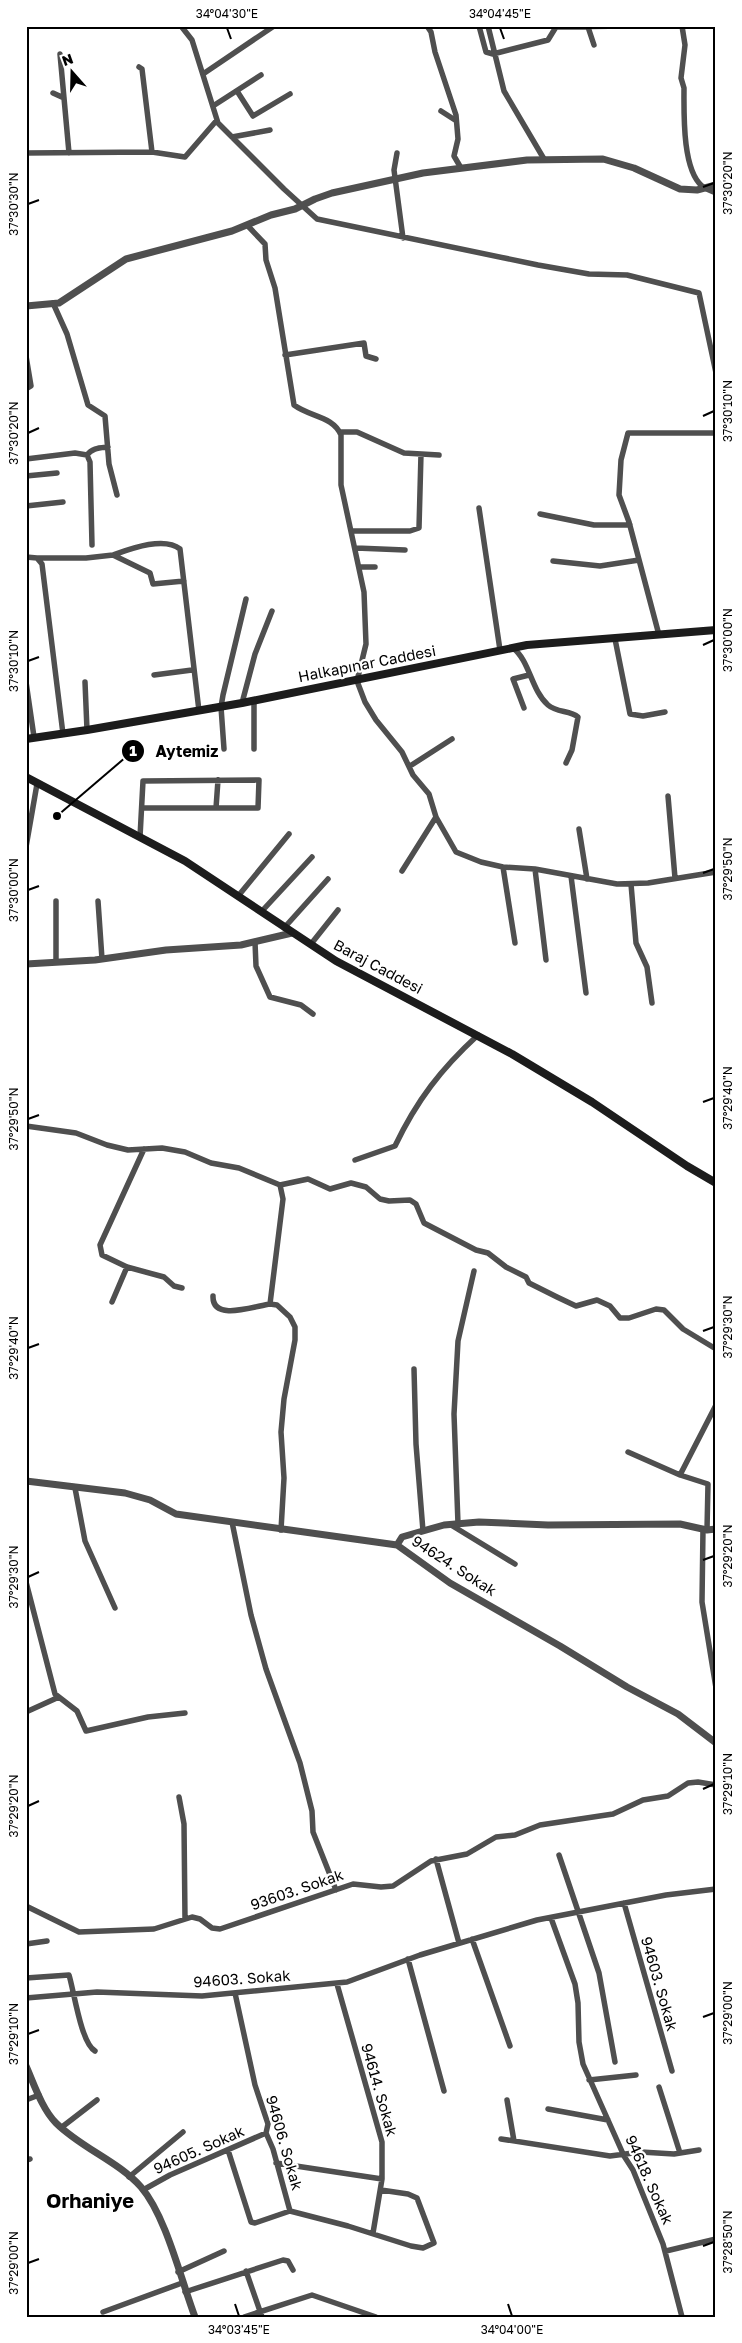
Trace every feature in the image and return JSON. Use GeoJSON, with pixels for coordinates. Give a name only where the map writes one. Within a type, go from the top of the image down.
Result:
{"type":"FeatureCollection","features":[{"type":"Feature","properties":{"kind":"main road","name":"Halkapınar Caddesi"},"geometry":{"type":"LineString","coordinates":[[30,738],[254,701],[500,650],[539,644],[716,630]]}},
{"type":"Feature","properties":{"kind":"main road","name":"Baraj Caddesi"},"geometry":{"type":"LineString","coordinates":[[26,777],[185,861],[239,895],[284,928],[354,972],[478,1034],[600,1107],[687,1166],[716,1183]]}},
{"type":"Feature","properties":{"kind":"street"},"geometry":{"type":"LineString","coordinates":[[181,26],[192,40],[217,120],[232,137],[317,219],[403,238],[589,274],[627,275],[699,293],[716,373]]}},
{"type":"Feature","properties":{"kind":"street"},"geometry":{"type":"LineString","coordinates":[[203,74],[274,26]]}},
{"type":"Feature","properties":{"kind":"street"},"geometry":{"type":"LineString","coordinates":[[427,26],[431,32],[435,52],[456,116],[458,139],[454,156],[461,168]]}},
{"type":"Feature","properties":{"kind":"street"},"geometry":{"type":"LineString","coordinates":[[479,26],[486,52],[493,54],[548,40],[556,27],[627,26]]}},
{"type":"Feature","properties":{"kind":"street"},"geometry":{"type":"LineString","coordinates":[[488,26],[493,54],[504,91],[544,159]]}},
{"type":"Feature","properties":{"kind":"street"},"geometry":{"type":"LineString","coordinates":[[682,26],[685,45],[681,78],[684,88],[688,156],[691,168],[700,185],[716,193]]}},
{"type":"Feature","properties":{"kind":"street"},"geometry":{"type":"LineString","coordinates":[[588,27],[594,45]]}},
{"type":"Feature","properties":{"kind":"street"},"geometry":{"type":"LineString","coordinates":[[60,54],[69,153]]}},
{"type":"Feature","properties":{"kind":"street"},"geometry":{"type":"LineString","coordinates":[[139,67],[142,68],[152,152]]}},
{"type":"Feature","properties":{"kind":"street"},"geometry":{"type":"LineString","coordinates":[[212,106],[262,75]]}},
{"type":"Feature","properties":{"kind":"street"},"geometry":{"type":"LineString","coordinates":[[237,91],[253,116],[290,94]]}},
{"type":"Feature","properties":{"kind":"street"},"geometry":{"type":"LineString","coordinates":[[53,93],[64,98]]}},
{"type":"Feature","properties":{"kind":"street"},"geometry":{"type":"LineString","coordinates":[[441,111],[455,120]]}},
{"type":"Feature","properties":{"kind":"street"},"geometry":{"type":"LineString","coordinates":[[26,154],[152,152],[185,157],[217,120]]}},
{"type":"Feature","properties":{"kind":"street"},"geometry":{"type":"LineString","coordinates":[[232,137],[270,130]]}},
{"type":"Feature","properties":{"kind":"street"},"geometry":{"type":"LineString","coordinates":[[398,153],[394,170],[397,179],[403,238]]}},
{"type":"Feature","properties":{"kind":"street"},"geometry":{"type":"LineString","coordinates":[[26,306],[59,302],[126,259],[224,234],[271,215],[303,206],[315,198],[397,179],[461,168],[544,159],[603,159],[634,168],[680,189],[705,188],[716,185]]}},
{"type":"Feature","properties":{"kind":"street"},"geometry":{"type":"LineString","coordinates":[[247,225],[265,244],[266,260],[275,288],[294,405],[301,410],[329,420],[340,432],[341,484],[364,592],[366,644],[357,681],[372,714],[402,752],[413,775],[429,794],[436,817],[456,852],[481,862],[503,867],[535,869],[617,884],[630,884],[716,872]]}},
{"type":"Feature","properties":{"kind":"street"},"geometry":{"type":"LineString","coordinates":[[53,303],[66,334],[88,405],[105,416],[109,464],[117,494]]}},
{"type":"Feature","properties":{"kind":"street"},"geometry":{"type":"LineString","coordinates":[[285,355],[364,343],[366,356],[376,358]]}},
{"type":"Feature","properties":{"kind":"street"},"geometry":{"type":"LineString","coordinates":[[26,356],[31,386],[26,389]]}},
{"type":"Feature","properties":{"kind":"street"},"geometry":{"type":"LineString","coordinates":[[340,432],[357,432],[404,453],[438,456]]}},
{"type":"Feature","properties":{"kind":"street"},"geometry":{"type":"LineString","coordinates":[[658,635],[630,525],[619,495],[621,460],[628,434],[716,433]]}},
{"type":"Feature","properties":{"kind":"street"},"geometry":{"type":"LineString","coordinates":[[87,455],[90,451],[97,448],[108,448]]}},
{"type":"Feature","properties":{"kind":"street"},"geometry":{"type":"LineString","coordinates":[[26,459],[75,453],[87,455]]}},
{"type":"Feature","properties":{"kind":"street"},"geometry":{"type":"LineString","coordinates":[[352,531],[410,531],[420,528],[421,454]]}},
{"type":"Feature","properties":{"kind":"street"},"geometry":{"type":"LineString","coordinates":[[87,455],[90,462],[92,545]]}},
{"type":"Feature","properties":{"kind":"street"},"geometry":{"type":"LineString","coordinates":[[26,476],[57,473]]}},
{"type":"Feature","properties":{"kind":"street"},"geometry":{"type":"LineString","coordinates":[[26,506],[62,502]]}},
{"type":"Feature","properties":{"kind":"street"},"geometry":{"type":"LineString","coordinates":[[480,508],[500,650]]}},
{"type":"Feature","properties":{"kind":"street"},"geometry":{"type":"LineString","coordinates":[[540,514],[594,525],[630,525]]}},
{"type":"Feature","properties":{"kind":"street"},"geometry":{"type":"LineString","coordinates":[[26,557],[86,558],[113,556],[143,544],[176,545],[180,549],[192,670],[199,711]]}},
{"type":"Feature","properties":{"kind":"street"},"geometry":{"type":"LineString","coordinates":[[356,548],[405,550]]}},
{"type":"Feature","properties":{"kind":"street"},"geometry":{"type":"LineString","coordinates":[[113,556],[150,573],[153,584],[184,581]]}},
{"type":"Feature","properties":{"kind":"street"},"geometry":{"type":"LineString","coordinates":[[37,558],[42,564],[63,734]]}},
{"type":"Feature","properties":{"kind":"street"},"geometry":{"type":"LineString","coordinates":[[553,561],[600,566],[639,560]]}},
{"type":"Feature","properties":{"kind":"street"},"geometry":{"type":"LineString","coordinates":[[359,567],[375,567]]}},
{"type":"Feature","properties":{"kind":"street"},"geometry":{"type":"LineString","coordinates":[[224,749],[221,707],[246,599]]}},
{"type":"Feature","properties":{"kind":"street"},"geometry":{"type":"LineString","coordinates":[[242,703],[255,654],[272,611]]}},
{"type":"Feature","properties":{"kind":"street"},"geometry":{"type":"LineString","coordinates":[[615,639],[630,714],[643,716],[665,712]]}},
{"type":"Feature","properties":{"kind":"street"},"geometry":{"type":"LineString","coordinates":[[513,648],[520,654],[529,675],[548,706],[573,713],[578,717],[572,750],[566,763]]}},
{"type":"Feature","properties":{"kind":"street"},"geometry":{"type":"LineString","coordinates":[[154,675],[192,670]]}},
{"type":"Feature","properties":{"kind":"street"},"geometry":{"type":"LineString","coordinates":[[524,708],[514,679],[529,675]]}},
{"type":"Feature","properties":{"kind":"street"},"geometry":{"type":"LineString","coordinates":[[26,682],[30,738]]}},
{"type":"Feature","properties":{"kind":"street"},"geometry":{"type":"LineString","coordinates":[[85,682],[87,730]]}},
{"type":"Feature","properties":{"kind":"street"},"geometry":{"type":"LineString","coordinates":[[254,701],[254,749]]}},
{"type":"Feature","properties":{"kind":"street"},"geometry":{"type":"LineString","coordinates":[[410,766],[452,739]]}},
{"type":"Feature","properties":{"kind":"street"},"geometry":{"type":"LineString","coordinates":[[216,808],[218,780]]}},
{"type":"Feature","properties":{"kind":"street"},"geometry":{"type":"LineString","coordinates":[[140,837],[143,782],[259,780],[258,808],[143,808]]}},
{"type":"Feature","properties":{"kind":"street"},"geometry":{"type":"LineString","coordinates":[[26,848],[38,784]]}},
{"type":"Feature","properties":{"kind":"street"},"geometry":{"type":"LineString","coordinates":[[668,796],[675,878]]}},
{"type":"Feature","properties":{"kind":"street"},"geometry":{"type":"LineString","coordinates":[[402,872],[436,817]]}},
{"type":"Feature","properties":{"kind":"street"},"geometry":{"type":"LineString","coordinates":[[579,829],[587,879]]}},
{"type":"Feature","properties":{"kind":"street"},"geometry":{"type":"LineString","coordinates":[[239,895],[289,834]]}},
{"type":"Feature","properties":{"kind":"street"},"geometry":{"type":"LineString","coordinates":[[262,911],[312,857]]}},
{"type":"Feature","properties":{"kind":"street"},"geometry":{"type":"LineString","coordinates":[[503,867],[515,943]]}},
{"type":"Feature","properties":{"kind":"street"},"geometry":{"type":"LineString","coordinates":[[535,869],[546,960]]}},
{"type":"Feature","properties":{"kind":"street"},"geometry":{"type":"LineString","coordinates":[[571,876],[586,993]]}},
{"type":"Feature","properties":{"kind":"street"},"geometry":{"type":"LineString","coordinates":[[284,928],[328,879]]}},
{"type":"Feature","properties":{"kind":"street"},"geometry":{"type":"LineString","coordinates":[[630,884],[636,943],[647,966],[652,1003]]}},
{"type":"Feature","properties":{"kind":"street"},"geometry":{"type":"LineString","coordinates":[[56,901],[56,962]]}},
{"type":"Feature","properties":{"kind":"street"},"geometry":{"type":"LineString","coordinates":[[98,901],[102,959]]}},
{"type":"Feature","properties":{"kind":"street"},"geometry":{"type":"LineString","coordinates":[[311,944],[338,910]]}},
{"type":"Feature","properties":{"kind":"street"},"geometry":{"type":"LineString","coordinates":[[26,964],[102,959],[256,942],[292,933]]}},
{"type":"Feature","properties":{"kind":"street"},"geometry":{"type":"LineString","coordinates":[[256,942],[256,966],[270,997],[301,1005],[313,1014]]}},
{"type":"Feature","properties":{"kind":"street"},"geometry":{"type":"LineString","coordinates":[[355,1160],[395,1146],[410,1114],[435,1078],[478,1034]]}},
{"type":"Feature","properties":{"kind":"street"},"geometry":{"type":"LineString","coordinates":[[26,1126],[76,1133],[107,1145],[128,1150],[162,1148],[185,1152],[210,1163],[239,1168],[280,1185],[308,1179],[330,1188],[351,1183],[366,1186],[380,1199],[389,1201],[410,1200],[421,1211],[424,1224],[476,1250],[488,1253],[506,1267],[526,1278],[529,1283],[557,1298],[576,1306],[597,1300],[610,1306],[620,1318],[628,1318],[656,1309],[664,1310],[682,1329],[716,1349]]}},
{"type":"Feature","properties":{"kind":"street"},"geometry":{"type":"LineString","coordinates":[[144,1149],[100,1245],[102,1255],[127,1267],[164,1277],[174,1286],[182,1288]]}},
{"type":"Feature","properties":{"kind":"street"},"geometry":{"type":"LineString","coordinates":[[270,1304],[282,1199],[280,1185]]}},
{"type":"Feature","properties":{"kind":"street"},"geometry":{"type":"LineString","coordinates":[[112,1302],[127,1267]]}},
{"type":"Feature","properties":{"kind":"street"},"geometry":{"type":"LineString","coordinates":[[454,1524],[454,1414],[458,1341],[474,1271]]}},
{"type":"Feature","properties":{"kind":"street"},"geometry":{"type":"LineString","coordinates":[[213,1296],[213,1304],[216,1308],[225,1311],[270,1304],[277,1306],[290,1317],[294,1327],[295,1340],[280,1432],[284,1478],[281,1530]]}},
{"type":"Feature","properties":{"kind":"street"},"geometry":{"type":"LineString","coordinates":[[414,1370],[416,1444],[423,1531]]}},
{"type":"Feature","properties":{"kind":"street"},"geometry":{"type":"LineString","coordinates":[[680,1475],[716,1405]]}},
{"type":"Feature","properties":{"kind":"street"},"geometry":{"type":"LineString","coordinates":[[628,1452],[680,1475],[708,1484],[702,1602],[716,1688]]}},
{"type":"Feature","properties":{"kind":"street","name":"94624. Sokak"},"geometry":{"type":"LineString","coordinates":[[26,1481],[125,1493],[150,1500],[176,1514],[397,1545],[450,1583],[627,1687],[678,1714],[716,1743]]}},
{"type":"Feature","properties":{"kind":"street"},"geometry":{"type":"LineString","coordinates":[[75,1488],[85,1541],[115,1608]]}},
{"type":"Feature","properties":{"kind":"street"},"geometry":{"type":"LineString","coordinates":[[232,1522],[251,1615],[266,1669],[300,1763],[312,1811],[313,1832],[336,1890]]}},
{"type":"Feature","properties":{"kind":"street"},"geometry":{"type":"LineString","coordinates":[[454,1524],[515,1564]]}},
{"type":"Feature","properties":{"kind":"street"},"geometry":{"type":"LineString","coordinates":[[397,1545],[402,1537],[454,1524],[680,1524],[705,1530],[716,1529]]}},
{"type":"Feature","properties":{"kind":"street"},"geometry":{"type":"LineString","coordinates":[[26,1582],[55,1694],[77,1711],[86,1731],[148,1717],[185,1713]]}},
{"type":"Feature","properties":{"kind":"street"},"geometry":{"type":"LineString","coordinates":[[26,1712],[59,1697]]}},
{"type":"Feature","properties":{"kind":"street","name":"93603. Sokak"},"geometry":{"type":"LineString","coordinates":[[186,1919],[197,1918],[212,1928],[220,1929],[359,1883],[381,1887],[393,1886],[425,1864],[436,1859],[467,1854],[492,1839],[515,1835],[540,1825],[613,1814],[642,1800],[668,1796],[688,1784],[698,1782],[716,1785]]}},
{"type":"Feature","properties":{"kind":"street"},"geometry":{"type":"LineString","coordinates":[[26,1906],[79,1932],[154,1929],[186,1919],[184,1824],[179,1797]]}},
{"type":"Feature","properties":{"kind":"street"},"geometry":{"type":"LineString","coordinates":[[559,1854],[601,1980],[615,2062]]}},
{"type":"Feature","properties":{"kind":"street"},"geometry":{"type":"LineString","coordinates":[[436,1859],[459,1943]]}},
{"type":"Feature","properties":{"kind":"street","name":"94603. Sokak"},"geometry":{"type":"LineString","coordinates":[[26,1998],[117,1992],[193,1996],[336,1984],[355,1980],[408,1958],[552,1918],[624,1903],[716,1889]]}},
{"type":"Feature","properties":{"kind":"street","name":"94603. Sokak"},"geometry":{"type":"LineString","coordinates":[[624,1903],[672,2071]]}},
{"type":"Feature","properties":{"kind":"street","name":"94618. Sokak"},"geometry":{"type":"LineString","coordinates":[[552,1918],[575,1984],[580,2049],[589,2080],[624,2156],[633,2170],[666,2251],[682,2317]]}},
{"type":"Feature","properties":{"kind":"street"},"geometry":{"type":"LineString","coordinates":[[472,1939],[510,2046]]}},
{"type":"Feature","properties":{"kind":"street"},"geometry":{"type":"LineString","coordinates":[[26,1944],[48,1941]]}},
{"type":"Feature","properties":{"kind":"street"},"geometry":{"type":"LineString","coordinates":[[408,1958],[444,2091]]}},
{"type":"Feature","properties":{"kind":"street"},"geometry":{"type":"LineString","coordinates":[[26,1978],[68,1974],[70,1976],[72,1994],[89,2046],[95,2051]]}},
{"type":"Feature","properties":{"kind":"street","name":"94614. Sokak"},"geometry":{"type":"LineString","coordinates":[[336,1984],[351,2040],[381,2136],[382,2179],[373,2233]]}},
{"type":"Feature","properties":{"kind":"street","name":"94606. Sokak"},"geometry":{"type":"LineString","coordinates":[[235,1993],[254,2085],[268,2124],[266,2134],[290,2211],[373,2233],[417,2248],[434,2244],[416,2198],[408,2194],[381,2190]]}},
{"type":"Feature","properties":{"kind":"street"},"geometry":{"type":"LineString","coordinates":[[26,2066],[39,2095],[53,2119],[62,2128],[130,2177],[143,2190],[160,2221],[195,2317]]}},
{"type":"Feature","properties":{"kind":"street"},"geometry":{"type":"LineString","coordinates":[[589,2080],[636,2075]]}},
{"type":"Feature","properties":{"kind":"street"},"geometry":{"type":"LineString","coordinates":[[659,2086],[680,2153]]}},
{"type":"Feature","properties":{"kind":"street"},"geometry":{"type":"LineString","coordinates":[[26,2100],[39,2095]]}},
{"type":"Feature","properties":{"kind":"street"},"geometry":{"type":"LineString","coordinates":[[62,2128],[97,2100]]}},
{"type":"Feature","properties":{"kind":"street"},"geometry":{"type":"LineString","coordinates":[[507,2100],[514,2141]]}},
{"type":"Feature","properties":{"kind":"street"},"geometry":{"type":"LineString","coordinates":[[548,2109],[608,2120]]}},
{"type":"Feature","properties":{"kind":"street"},"geometry":{"type":"LineString","coordinates":[[130,2177],[183,2132]]}},
{"type":"Feature","properties":{"kind":"street","name":"94605. Sokak"},"geometry":{"type":"LineString","coordinates":[[143,2190],[170,2175],[266,2134]]}},
{"type":"Feature","properties":{"kind":"street"},"geometry":{"type":"LineString","coordinates":[[501,2139],[604,2156],[624,2156],[641,2152],[680,2153],[699,2150]]}},
{"type":"Feature","properties":{"kind":"street"},"geometry":{"type":"LineString","coordinates":[[228,2150],[250,2222],[255,2223],[290,2211]]}},
{"type":"Feature","properties":{"kind":"street"},"geometry":{"type":"LineString","coordinates":[[276,2163],[382,2179]]}},
{"type":"Feature","properties":{"kind":"street"},"geometry":{"type":"LineString","coordinates":[[666,2251],[716,2239]]}},
{"type":"Feature","properties":{"kind":"street"},"geometry":{"type":"LineString","coordinates":[[178,2272],[224,2252]]}},
{"type":"Feature","properties":{"kind":"street"},"geometry":{"type":"LineString","coordinates":[[185,2292],[246,2271],[286,2260],[293,2270]]}},
{"type":"Feature","properties":{"kind":"street"},"geometry":{"type":"LineString","coordinates":[[246,2271],[261,2314]]}},
{"type":"Feature","properties":{"kind":"street"},"geometry":{"type":"LineString","coordinates":[[103,2312],[182,2283]]}},
{"type":"Feature","properties":{"kind":"street"},"geometry":{"type":"LineString","coordinates":[[244,2317],[261,2314],[312,2295],[358,2314],[376,2317]]}},
{"type":"Feature","properties":{"kind":"place","name":"Aytemiz"},"geometry":{"type":"Point","coordinates":[57,816]}},
{"type":"Feature","properties":{"kind":"district","name":"Orhaniye"},"geometry":{"type":"Point","coordinates":[90,2201]}}]}
